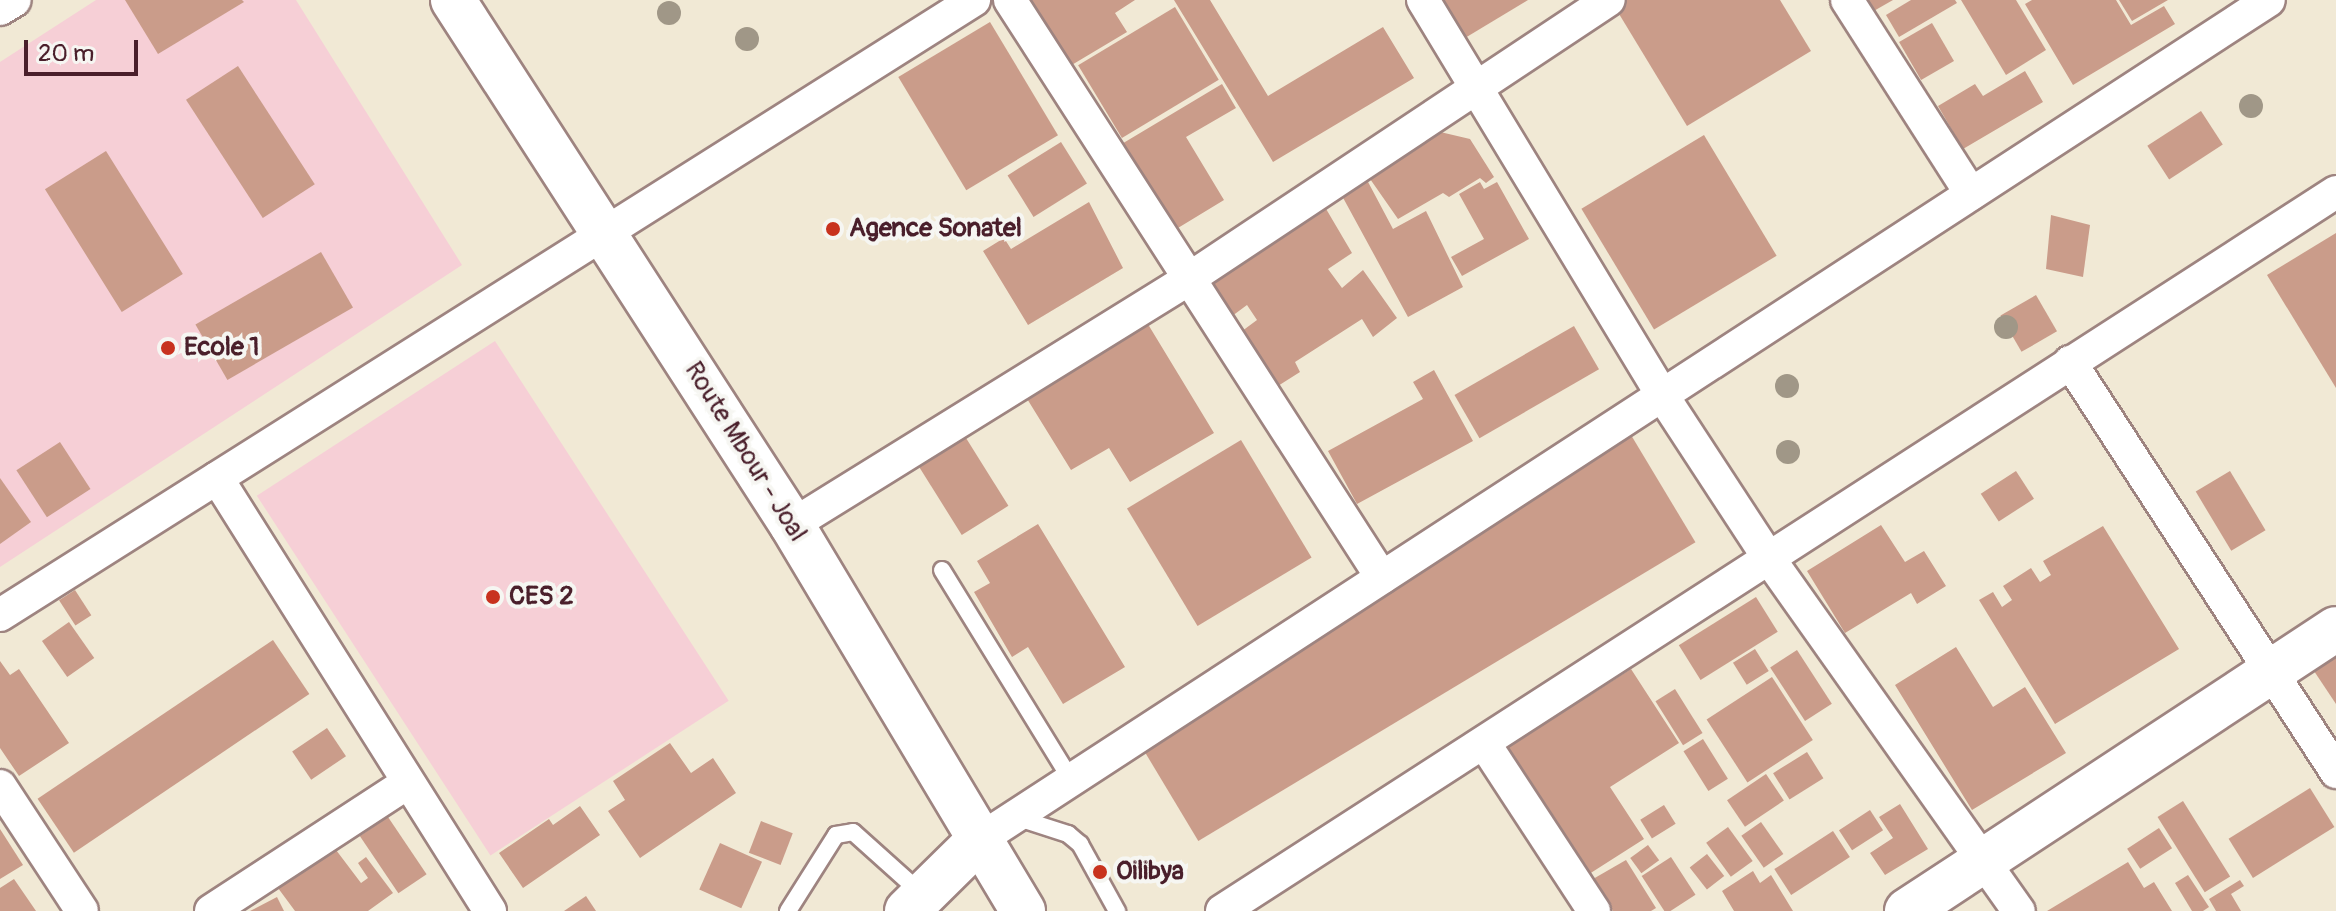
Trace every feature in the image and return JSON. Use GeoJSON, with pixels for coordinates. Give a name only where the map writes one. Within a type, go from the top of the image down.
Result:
{"type":"FeatureCollection","features":[{"type":"Feature","properties":{"kind":"main road","name":"Route Mbour - Joal"},"geometry":{"type":"LineString","coordinates":[[453,0],[792,525],[996,829],[1023,911]]}},
{"type":"Feature","properties":{"kind":"main road"},"geometry":{"type":"LineString","coordinates":[[1907,911],[2336,629]]}},
{"type":"Feature","properties":{"kind":"main road"},"geometry":{"type":"LineString","coordinates":[[914,902],[996,829]]}},
{"type":"Feature","properties":{"kind":"street"},"geometry":{"type":"LineString","coordinates":[[0,9],[15,0]]}},
{"type":"Feature","properties":{"kind":"street"},"geometry":{"type":"LineString","coordinates":[[0,615],[607,235],[974,0]]}},
{"type":"Feature","properties":{"kind":"street"},"geometry":{"type":"LineString","coordinates":[[1010,0],[1193,276],[1382,578]]}},
{"type":"Feature","properties":{"kind":"street"},"geometry":{"type":"LineString","coordinates":[[1423,0],[1478,84],[1662,395],[1768,557],[1986,859],[2019,911]]}},
{"type":"Feature","properties":{"kind":"street"},"geometry":{"type":"LineString","coordinates":[[792,525],[1193,276],[1478,84],[1609,0]]}},
{"type":"Feature","properties":{"kind":"street"},"geometry":{"type":"LineString","coordinates":[[1847,0],[1971,194]]}},
{"type":"Feature","properties":{"kind":"street"},"geometry":{"type":"LineString","coordinates":[[996,829],[1971,194],[2257,3]]}},
{"type":"Feature","properties":{"kind":"street"},"geometry":{"type":"LineString","coordinates":[[1222,911],[2336,192]]}},
{"type":"Feature","properties":{"kind":"street"},"geometry":{"type":"LineString","coordinates":[[2070,362],[2273,670],[2336,772]]}},
{"type":"Feature","properties":{"kind":"street"},"geometry":{"type":"LineString","coordinates":[[217,478],[490,911]]}},
{"type":"Feature","properties":{"kind":"street"},"geometry":{"type":"LineString","coordinates":[[1484,743],[1594,911]]}},
{"type":"Feature","properties":{"kind":"street"},"geometry":{"type":"LineString","coordinates":[[211,911],[407,783]]}},
{"type":"Feature","properties":{"kind":"street"},"geometry":{"type":"LineString","coordinates":[[0,786],[82,911]]}},
{"type":"Feature","properties":{"kind":"lane"},"geometry":{"type":"LineString","coordinates":[[942,570],[1071,780]]}},
{"type":"Feature","properties":{"kind":"lane"},"geometry":{"type":"LineString","coordinates":[[996,829],[1068,834],[1080,844],[1117,911]]}},
{"type":"Feature","properties":{"kind":"lane"},"geometry":{"type":"LineString","coordinates":[[788,911],[836,835],[853,832],[914,902]]}},
{"type":"Feature","properties":{"kind":"shaded area","name":"Ecole 1"},"geometry":{"type":"Polygon","coordinates":[[[96,0],[296,0],[462,265],[0,567],[0,62],[96,0]]]}},
{"type":"Feature","properties":{"kind":"shaded area","name":"CES 2"},"geometry":{"type":"Polygon","coordinates":[[[495,341],[729,701],[490,855],[257,496],[495,341]]]}},
{"type":"Feature","properties":{"kind":"building"},"geometry":{"type":"Polygon","coordinates":[[[125,0],[242,0],[244,2],[158,54],[125,0]]]}},
{"type":"Feature","properties":{"kind":"building"},"geometry":{"type":"Polygon","coordinates":[[[1030,0],[1135,0],[1115,13],[1127,32],[1070,66],[1030,0]]]}},
{"type":"Feature","properties":{"kind":"building"},"geometry":{"type":"Polygon","coordinates":[[[1174,0],[1210,0],[1268,96],[1383,27],[1414,78],[1273,162],[1174,0]]]}},
{"type":"Feature","properties":{"kind":"building"},"geometry":{"type":"Polygon","coordinates":[[[1435,0],[1528,0],[1460,41],[1435,0]]]}},
{"type":"Feature","properties":{"kind":"building"},"geometry":{"type":"Polygon","coordinates":[[[1619,0],[1780,0],[1811,51],[1687,126],[1613,4],[1619,0]]]}},
{"type":"Feature","properties":{"kind":"building"},"geometry":{"type":"Polygon","coordinates":[[[1855,0],[1893,0],[1865,16],[1855,0]]]}},
{"type":"Feature","properties":{"kind":"building"},"geometry":{"type":"Polygon","coordinates":[[[1911,0],[1955,0],[1957,3],[1899,37],[1886,15],[1911,0]]]}},
{"type":"Feature","properties":{"kind":"building"},"geometry":{"type":"Polygon","coordinates":[[[1961,0],[2016,0],[2046,50],[2006,75],[1961,0]]]}},
{"type":"Feature","properties":{"kind":"building"},"geometry":{"type":"Polygon","coordinates":[[[2032,0],[2116,0],[2131,25],[2164,6],[2175,24],[2073,85],[2025,4],[2032,0]]]}},
{"type":"Feature","properties":{"kind":"building"},"geometry":{"type":"Polygon","coordinates":[[[2119,0],[2168,0],[2132,21],[2119,0]]]}},
{"type":"Feature","properties":{"kind":"building"},"geometry":{"type":"Polygon","coordinates":[[[1175,7],[1219,80],[1122,138],[1078,65],[1175,7]]]}},
{"type":"Feature","properties":{"kind":"building"},"geometry":{"type":"Polygon","coordinates":[[[990,22],[1058,135],[966,190],[898,77],[990,22]]]}},
{"type":"Feature","properties":{"kind":"building"},"geometry":{"type":"Polygon","coordinates":[[[1932,23],[1954,61],[1921,80],[1899,42],[1932,23]]]}},
{"type":"Feature","properties":{"kind":"building"},"geometry":{"type":"Polygon","coordinates":[[[238,66],[315,184],[263,218],[186,100],[238,66]]]}},
{"type":"Feature","properties":{"kind":"building"},"geometry":{"type":"Polygon","coordinates":[[[2025,71],[2043,102],[1963,149],[1938,106],[1975,84],[1983,96],[2025,71]]]}},
{"type":"Feature","properties":{"kind":"building"},"geometry":{"type":"Polygon","coordinates":[[[1222,84],[1236,108],[1186,137],[1224,200],[1173,231],[1120,145],[1222,84]]]}},
{"type":"Feature","properties":{"kind":"building"},"geometry":{"type":"Polygon","coordinates":[[[2201,111],[2223,145],[2169,179],[2147,146],[2201,111]]]}},
{"type":"Feature","properties":{"kind":"building"},"geometry":{"type":"Polygon","coordinates":[[[1436,131],[1470,139],[1494,177],[1486,183],[1480,178],[1449,197],[1443,193],[1398,219],[1368,176],[1436,131]]]}},
{"type":"Feature","properties":{"kind":"building"},"geometry":{"type":"Polygon","coordinates":[[[1704,135],[1777,256],[1654,330],[1581,209],[1704,135]]]}},
{"type":"Feature","properties":{"kind":"building"},"geometry":{"type":"Polygon","coordinates":[[[1061,142],[1087,184],[1034,217],[1008,175],[1061,142]]]}},
{"type":"Feature","properties":{"kind":"building"},"geometry":{"type":"Polygon","coordinates":[[[106,151],[183,274],[122,312],[45,189],[106,151]]]}},
{"type":"Feature","properties":{"kind":"building"},"geometry":{"type":"Polygon","coordinates":[[[1367,180],[1393,229],[1426,211],[1463,287],[1408,317],[1341,194],[1367,180]]]}},
{"type":"Feature","properties":{"kind":"building"},"geometry":{"type":"Polygon","coordinates":[[[1480,182],[1484,189],[1497,182],[1529,239],[1462,276],[1451,257],[1484,239],[1459,194],[1480,182]]]}},
{"type":"Feature","properties":{"kind":"building"},"geometry":{"type":"Polygon","coordinates":[[[1089,202],[1123,268],[1028,325],[983,251],[1004,238],[1011,249],[1089,202]]]}},
{"type":"Feature","properties":{"kind":"building"},"geometry":{"type":"Polygon","coordinates":[[[1322,202],[1352,253],[1328,269],[1342,288],[1363,270],[1397,318],[1373,337],[1362,319],[1295,362],[1300,372],[1267,393],[1234,337],[1257,320],[1247,305],[1224,322],[1198,280],[1322,202]]]}},
{"type":"Feature","properties":{"kind":"building"},"geometry":{"type":"Polygon","coordinates":[[[2051,215],[2090,225],[2083,277],[2046,269],[2051,215]]]}},
{"type":"Feature","properties":{"kind":"building"},"geometry":{"type":"Polygon","coordinates":[[[2336,233],[2336,388],[2267,275],[2336,233]]]}},
{"type":"Feature","properties":{"kind":"building"},"geometry":{"type":"Polygon","coordinates":[[[321,252],[353,307],[227,380],[195,324],[321,252]]]}},
{"type":"Feature","properties":{"kind":"building"},"geometry":{"type":"Polygon","coordinates":[[[2036,295],[2057,331],[2021,352],[2000,316],[2036,295]]]}},
{"type":"Feature","properties":{"kind":"building"},"geometry":{"type":"Polygon","coordinates":[[[1143,316],[1214,433],[1130,482],[1109,448],[1071,470],[1021,389],[1143,316]]]}},
{"type":"Feature","properties":{"kind":"building"},"geometry":{"type":"Polygon","coordinates":[[[1574,326],[1599,369],[1479,438],[1454,395],[1574,326]]]}},
{"type":"Feature","properties":{"kind":"building"},"geometry":{"type":"Polygon","coordinates":[[[1434,370],[1473,441],[1357,504],[1328,451],[1423,399],[1413,382],[1434,370]]]}},
{"type":"Feature","properties":{"kind":"building"},"geometry":{"type":"Polygon","coordinates":[[[1628,430],[1695,542],[1198,841],[1131,729],[1628,430]]]}},
{"type":"Feature","properties":{"kind":"building"},"geometry":{"type":"Polygon","coordinates":[[[966,438],[1008,506],[962,535],[919,467],[966,438]]]}},
{"type":"Feature","properties":{"kind":"building"},"geometry":{"type":"Polygon","coordinates":[[[1241,440],[1312,557],[1198,626],[1127,509],[1241,440]]]}},
{"type":"Feature","properties":{"kind":"building"},"geometry":{"type":"Polygon","coordinates":[[[60,442],[90,489],[47,517],[16,470],[60,442]]]}},
{"type":"Feature","properties":{"kind":"building"},"geometry":{"type":"Polygon","coordinates":[[[2016,471],[2034,499],[1999,522],[1981,494],[2016,471]]]}},
{"type":"Feature","properties":{"kind":"building"},"geometry":{"type":"Polygon","coordinates":[[[2230,471],[2266,530],[2231,551],[2196,492],[2230,471]]]}},
{"type":"Feature","properties":{"kind":"building"},"geometry":{"type":"Polygon","coordinates":[[[0,478],[31,522],[0,544],[0,478]]]}},
{"type":"Feature","properties":{"kind":"building"},"geometry":{"type":"Polygon","coordinates":[[[1038,524],[1125,667],[1063,704],[1028,647],[1012,657],[974,592],[990,583],[977,561],[1038,524]]]}},
{"type":"Feature","properties":{"kind":"building"},"geometry":{"type":"Polygon","coordinates":[[[1881,525],[1905,562],[1924,551],[1946,586],[1917,604],[1911,593],[1845,633],[1807,571],[1881,525]]]}},
{"type":"Feature","properties":{"kind":"building"},"geometry":{"type":"Polygon","coordinates":[[[2103,526],[2179,649],[2055,724],[1979,600],[1993,592],[2002,607],[2012,600],[2003,586],[2031,568],[2040,582],[2051,575],[2043,561],[2103,526]]]}},
{"type":"Feature","properties":{"kind":"building"},"geometry":{"type":"Polygon","coordinates":[[[75,590],[91,615],[75,626],[59,600],[75,590]]]}},
{"type":"Feature","properties":{"kind":"building"},"geometry":{"type":"Polygon","coordinates":[[[1756,597],[1778,632],[1701,680],[1679,645],[1756,597]]]}},
{"type":"Feature","properties":{"kind":"building"},"geometry":{"type":"Polygon","coordinates":[[[69,622],[94,658],[67,677],[42,641],[69,622]]]}},
{"type":"Feature","properties":{"kind":"building"},"geometry":{"type":"Polygon","coordinates":[[[273,640],[309,694],[74,853],[38,799],[273,640]]]}},
{"type":"Feature","properties":{"kind":"building"},"geometry":{"type":"Polygon","coordinates":[[[1956,647],[1993,707],[2025,687],[2066,753],[1972,810],[1895,685],[1956,647]]]}},
{"type":"Feature","properties":{"kind":"building"},"geometry":{"type":"Polygon","coordinates":[[[1755,649],[1769,671],[1747,685],[1733,663],[1755,649]]]}},
{"type":"Feature","properties":{"kind":"building"},"geometry":{"type":"Polygon","coordinates":[[[1797,650],[1832,704],[1805,721],[1770,667],[1797,650]]]}},
{"type":"Feature","properties":{"kind":"building"},"geometry":{"type":"Polygon","coordinates":[[[2336,652],[2336,704],[2312,668],[2336,652]]]}},
{"type":"Feature","properties":{"kind":"building"},"geometry":{"type":"Polygon","coordinates":[[[0,661],[10,675],[19,669],[69,743],[19,776],[0,748],[0,661]]]}},
{"type":"Feature","properties":{"kind":"building"},"geometry":{"type":"Polygon","coordinates":[[[1631,669],[1679,743],[1610,787],[1644,839],[1586,876],[1505,749],[1631,669]]]}},
{"type":"Feature","properties":{"kind":"building"},"geometry":{"type":"Polygon","coordinates":[[[1772,677],[1813,740],[1747,782],[1707,719],[1772,677]]]}},
{"type":"Feature","properties":{"kind":"building"},"geometry":{"type":"Polygon","coordinates":[[[1675,689],[1703,733],[1683,745],[1655,701],[1675,689]]]}},
{"type":"Feature","properties":{"kind":"building"},"geometry":{"type":"Polygon","coordinates":[[[327,728],[346,756],[311,780],[292,751],[327,728]]]}},
{"type":"Feature","properties":{"kind":"building"},"geometry":{"type":"Polygon","coordinates":[[[1703,739],[1728,779],[1708,791],[1683,751],[1703,739]]]}},
{"type":"Feature","properties":{"kind":"building"},"geometry":{"type":"Polygon","coordinates":[[[670,743],[691,773],[713,758],[736,793],[640,858],[608,811],[625,800],[613,781],[670,743]]]}},
{"type":"Feature","properties":{"kind":"building"},"geometry":{"type":"Polygon","coordinates":[[[1807,752],[1823,778],[1790,799],[1773,773],[1807,752]]]}},
{"type":"Feature","properties":{"kind":"building"},"geometry":{"type":"Polygon","coordinates":[[[1766,774],[1784,801],[1745,827],[1727,800],[1766,774]]]}},
{"type":"Feature","properties":{"kind":"building"},"geometry":{"type":"Polygon","coordinates":[[[2310,788],[2334,827],[2253,878],[2229,839],[2310,788]]]}},
{"type":"Feature","properties":{"kind":"building"},"geometry":{"type":"Polygon","coordinates":[[[2183,801],[2230,876],[2205,892],[2158,817],[2183,801]]]}},
{"type":"Feature","properties":{"kind":"building"},"geometry":{"type":"Polygon","coordinates":[[[1900,804],[1928,849],[1885,875],[1870,853],[1893,838],[1879,817],[1900,804]]]}},
{"type":"Feature","properties":{"kind":"building"},"geometry":{"type":"Polygon","coordinates":[[[1664,805],[1676,824],[1652,838],[1640,820],[1664,805]]]}},
{"type":"Feature","properties":{"kind":"building"},"geometry":{"type":"Polygon","coordinates":[[[580,806],[600,835],[523,888],[499,853],[549,819],[553,825],[580,806]]]}},
{"type":"Feature","properties":{"kind":"building"},"geometry":{"type":"Polygon","coordinates":[[[1870,810],[1883,830],[1852,850],[1839,830],[1870,810]]]}},
{"type":"Feature","properties":{"kind":"building"},"geometry":{"type":"Polygon","coordinates":[[[388,817],[427,874],[398,893],[360,836],[388,817]]]}},
{"type":"Feature","properties":{"kind":"building"},"geometry":{"type":"Polygon","coordinates":[[[761,821],[793,833],[781,865],[749,853],[761,821]]]}},
{"type":"Feature","properties":{"kind":"building"},"geometry":{"type":"Polygon","coordinates":[[[1761,822],[1783,854],[1764,868],[1741,836],[1761,822]]]}},
{"type":"Feature","properties":{"kind":"building"},"geometry":{"type":"Polygon","coordinates":[[[1728,827],[1753,861],[1731,877],[1706,843],[1728,827]]]}},
{"type":"Feature","properties":{"kind":"building"},"geometry":{"type":"Polygon","coordinates":[[[2159,828],[2172,848],[2140,869],[2127,849],[2159,828]]]}},
{"type":"Feature","properties":{"kind":"building"},"geometry":{"type":"Polygon","coordinates":[[[0,829],[23,865],[0,879],[0,829]]]}},
{"type":"Feature","properties":{"kind":"building"},"geometry":{"type":"Polygon","coordinates":[[[1833,831],[1850,857],[1791,895],[1774,869],[1833,831]]]}},
{"type":"Feature","properties":{"kind":"building"},"geometry":{"type":"Polygon","coordinates":[[[720,843],[762,862],[741,908],[699,890],[720,843]]]}},
{"type":"Feature","properties":{"kind":"building"},"geometry":{"type":"Polygon","coordinates":[[[1648,845],[1659,860],[1641,873],[1630,858],[1648,845]]]}},
{"type":"Feature","properties":{"kind":"building"},"geometry":{"type":"Polygon","coordinates":[[[333,846],[361,883],[368,878],[358,863],[366,857],[393,893],[368,911],[295,911],[278,888],[333,846]]]}},
{"type":"Feature","properties":{"kind":"building"},"geometry":{"type":"Polygon","coordinates":[[[1707,854],[1724,876],[1707,890],[1690,868],[1707,854]]]}},
{"type":"Feature","properties":{"kind":"building"},"geometry":{"type":"Polygon","coordinates":[[[1671,857],[1696,895],[1670,911],[1664,911],[1642,876],[1671,857]]]}},
{"type":"Feature","properties":{"kind":"building"},"geometry":{"type":"Polygon","coordinates":[[[1626,860],[1656,908],[1651,911],[1613,911],[1593,879],[1626,860]]]}},
{"type":"Feature","properties":{"kind":"building"},"geometry":{"type":"Polygon","coordinates":[[[2128,862],[2144,888],[2154,882],[2172,911],[2047,911],[2128,862]]]}},
{"type":"Feature","properties":{"kind":"building"},"geometry":{"type":"Polygon","coordinates":[[[1753,871],[1760,883],[1771,875],[1793,911],[1734,911],[1722,891],[1753,871]]]}},
{"type":"Feature","properties":{"kind":"building"},"geometry":{"type":"Polygon","coordinates":[[[2188,875],[2209,907],[2203,911],[2192,911],[2175,883],[2188,875]]]}},
{"type":"Feature","properties":{"kind":"building"},"geometry":{"type":"Polygon","coordinates":[[[14,879],[36,911],[0,911],[0,888],[14,879]]]}},
{"type":"Feature","properties":{"kind":"building"},"geometry":{"type":"Polygon","coordinates":[[[2240,880],[2244,886],[2231,894],[2241,911],[2216,911],[2209,899],[2240,880]]]}},
{"type":"Feature","properties":{"kind":"building"},"geometry":{"type":"Polygon","coordinates":[[[586,896],[596,911],[564,911],[586,896]]]}},
{"type":"Feature","properties":{"kind":"building"},"geometry":{"type":"Polygon","coordinates":[[[277,897],[284,911],[250,911],[277,897]]]}},
{"type":"Feature","properties":{"kind":"place","name":"Agence Sonatel"},"geometry":{"type":"Point","coordinates":[833,229]}},
{"type":"Feature","properties":{"kind":"place","name":"Ecole 1"},"geometry":{"type":"Point","coordinates":[168,348]}},
{"type":"Feature","properties":{"kind":"place","name":"CES 2"},"geometry":{"type":"Point","coordinates":[493,597]}},
{"type":"Feature","properties":{"kind":"place","name":"Oilibya"},"geometry":{"type":"Point","coordinates":[1100,872]}}]}
